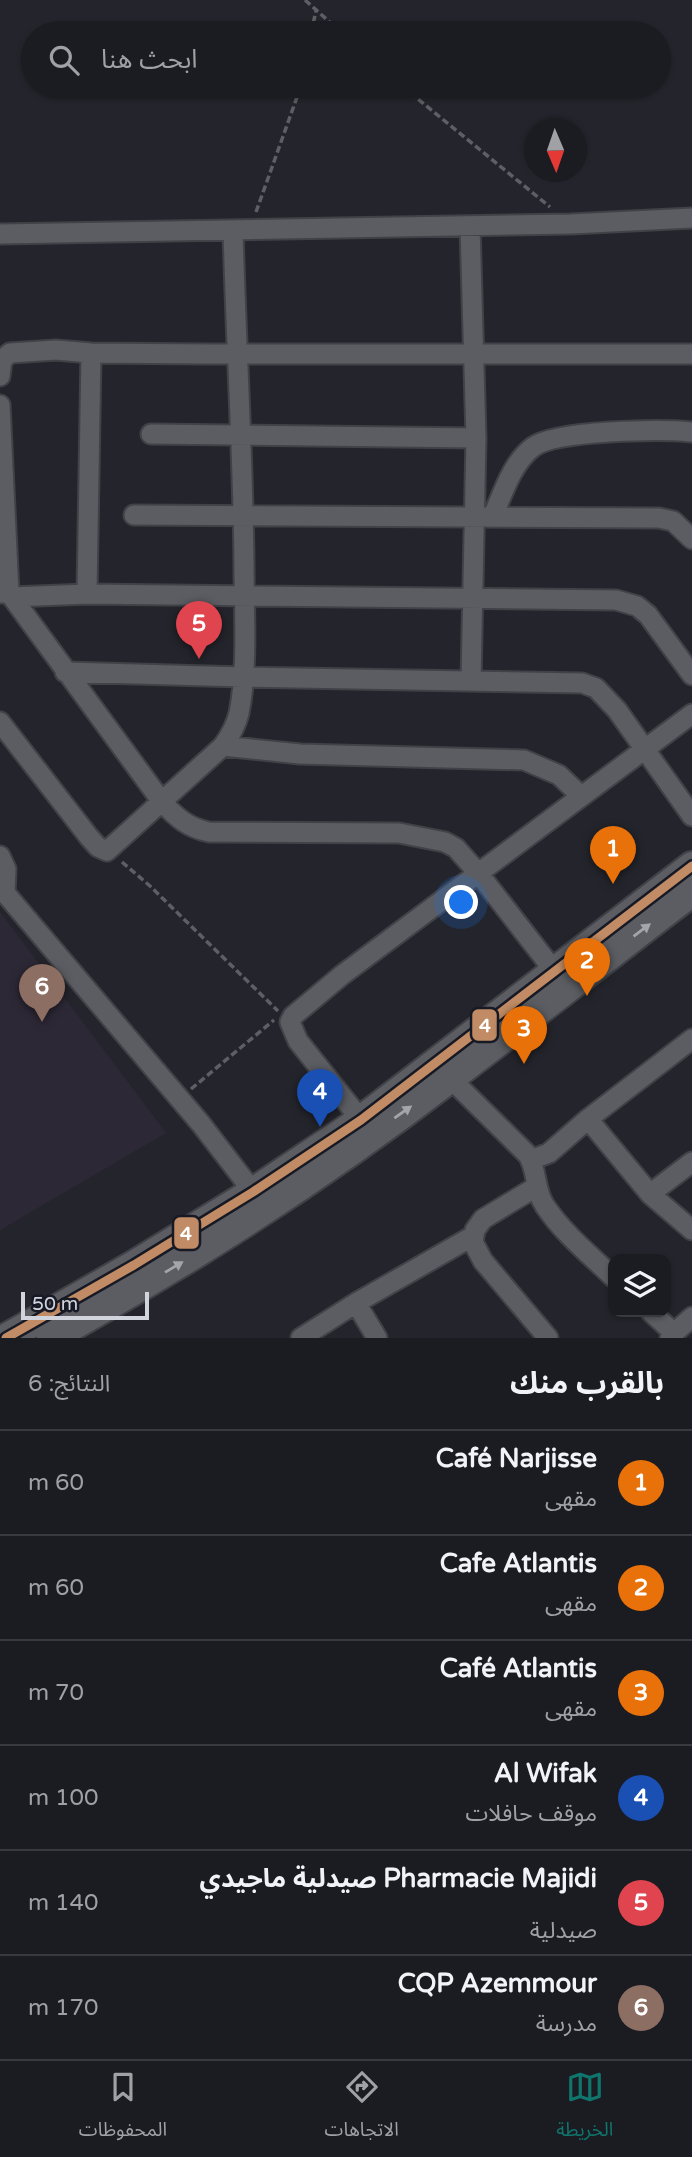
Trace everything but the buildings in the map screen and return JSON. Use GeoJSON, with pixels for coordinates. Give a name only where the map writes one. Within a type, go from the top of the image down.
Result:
{"type":"FeatureCollection","features":[{"type":"Feature","properties":{"kind":"main road"},"geometry":{"type":"LineString","coordinates":[[6,1338],[134,1265],[260,1200],[451,1079],[692,866]]}},
{"type":"Feature","properties":{"kind":"main road"},"geometry":{"type":"LineString","coordinates":[[51,1338],[193,1256],[361,1120],[561,979],[692,892]]}},
{"type":"Feature","properties":{"kind":"street"},"geometry":{"type":"LineString","coordinates":[[0,234],[470,226],[692,218]]}},
{"type":"Feature","properties":{"kind":"street"},"geometry":{"type":"LineString","coordinates":[[470,226],[476,438],[484,516],[473,598],[471,681]]}},
{"type":"Feature","properties":{"kind":"street"},"geometry":{"type":"LineString","coordinates":[[0,722],[89,836],[101,849],[108,851],[223,746],[234,730],[239,716],[243,677],[243,516],[236,354],[241,230]]}},
{"type":"Feature","properties":{"kind":"street"},"geometry":{"type":"LineString","coordinates":[[0,376],[3,356],[36,351],[692,354]]}},
{"type":"Feature","properties":{"kind":"street"},"geometry":{"type":"LineString","coordinates":[[87,594],[91,353]]}},
{"type":"Feature","properties":{"kind":"street"},"geometry":{"type":"LineString","coordinates":[[0,405],[7,594],[162,802],[181,821],[195,829],[209,832],[399,833],[434,839],[456,848],[480,874],[561,979]]}},
{"type":"Feature","properties":{"kind":"street"},"geometry":{"type":"LineString","coordinates":[[484,516],[521,459],[542,442],[574,436],[638,431],[692,432]]}},
{"type":"Feature","properties":{"kind":"street"},"geometry":{"type":"LineString","coordinates":[[150,434],[476,438]]}},
{"type":"Feature","properties":{"kind":"street"},"geometry":{"type":"LineString","coordinates":[[134,515],[659,518],[673,521],[692,539]]}},
{"type":"Feature","properties":{"kind":"street"},"geometry":{"type":"LineString","coordinates":[[7,594],[592,598],[628,602],[648,615],[692,675]]}},
{"type":"Feature","properties":{"kind":"street"},"geometry":{"type":"LineString","coordinates":[[65,672],[589,684],[609,700],[692,816]]}},
{"type":"Feature","properties":{"kind":"street"},"geometry":{"type":"LineString","coordinates":[[361,1120],[298,1041],[290,1022],[292,1018],[342,975],[692,714]]}},
{"type":"Feature","properties":{"kind":"street"},"geometry":{"type":"LineString","coordinates":[[223,746],[300,754],[524,760],[559,775],[581,796]]}},
{"type":"Feature","properties":{"kind":"street"},"geometry":{"type":"LineString","coordinates":[[0,856],[6,869],[2,893],[179,1100],[260,1200]]}},
{"type":"Feature","properties":{"kind":"street"},"geometry":{"type":"LineString","coordinates":[[531,1160],[549,1153],[588,1119],[692,1039]]}},
{"type":"Feature","properties":{"kind":"street"},"geometry":{"type":"LineString","coordinates":[[451,1079],[501,1126],[531,1160],[536,1187],[545,1206],[608,1272]]}},
{"type":"Feature","properties":{"kind":"street"},"geometry":{"type":"LineString","coordinates":[[588,1119],[650,1194],[692,1230]]}},
{"type":"Feature","properties":{"kind":"street"},"geometry":{"type":"LineString","coordinates":[[650,1194],[692,1162]]}},
{"type":"Feature","properties":{"kind":"street"},"geometry":{"type":"LineString","coordinates":[[301,1338],[473,1236],[483,1219],[536,1187]]}},
{"type":"Feature","properties":{"kind":"street"},"geometry":{"type":"LineString","coordinates":[[473,1236],[476,1251],[482,1261],[548,1338]]}},
{"type":"Feature","properties":{"kind":"street"},"geometry":{"type":"LineString","coordinates":[[356,1303],[377,1338]]}},
{"type":"Feature","properties":{"kind":"street"},"geometry":{"type":"LineString","coordinates":[[656,1317],[672,1335],[692,1317]]}},
{"type":"Feature","properties":{"kind":"path"},"geometry":{"type":"LineString","coordinates":[[305,0],[328,21]]}},
{"type":"Feature","properties":{"kind":"path"},"geometry":{"type":"LineString","coordinates":[[314,21],[316,10]]}},
{"type":"Feature","properties":{"kind":"path"},"geometry":{"type":"LineString","coordinates":[[241,230],[284,140],[297,98]]}},
{"type":"Feature","properties":{"kind":"path"},"geometry":{"type":"LineString","coordinates":[[417,98],[571,223]]}},
{"type":"Feature","properties":{"kind":"path"},"geometry":{"type":"LineString","coordinates":[[108,851],[150,886],[281,1014],[179,1100]]}},
{"type":"Feature","properties":{"kind":"shaded area"},"geometry":{"type":"Polygon","coordinates":[[[0,912],[166,1133],[0,1230],[0,912]]]}},
{"type":"Feature","properties":{"kind":"transit line","name":"4"},"geometry":{"type":"LineString","coordinates":[[6,1338],[134,1265],[253,1192],[361,1120],[692,866]]}},
{"type":"Feature","properties":{"kind":"place","name":"Pharmacie Majidi صيدلية ماجيدي"},"geometry":{"type":"Point","coordinates":[199,659]}},
{"type":"Feature","properties":{"kind":"place","name":"Café Narjisse"},"geometry":{"type":"Point","coordinates":[613,884]}},
{"type":"Feature","properties":{"kind":"place","name":"Cafe Atlantis"},"geometry":{"type":"Point","coordinates":[587,996]}},
{"type":"Feature","properties":{"kind":"place","name":"CQP Azemmour"},"geometry":{"type":"Point","coordinates":[42,1022]}},
{"type":"Feature","properties":{"kind":"place","name":"Café Atlantis"},"geometry":{"type":"Point","coordinates":[524,1064]}},
{"type":"Feature","properties":{"kind":"place","name":"Al Wifak"},"geometry":{"type":"Point","coordinates":[320,1127]}}]}
